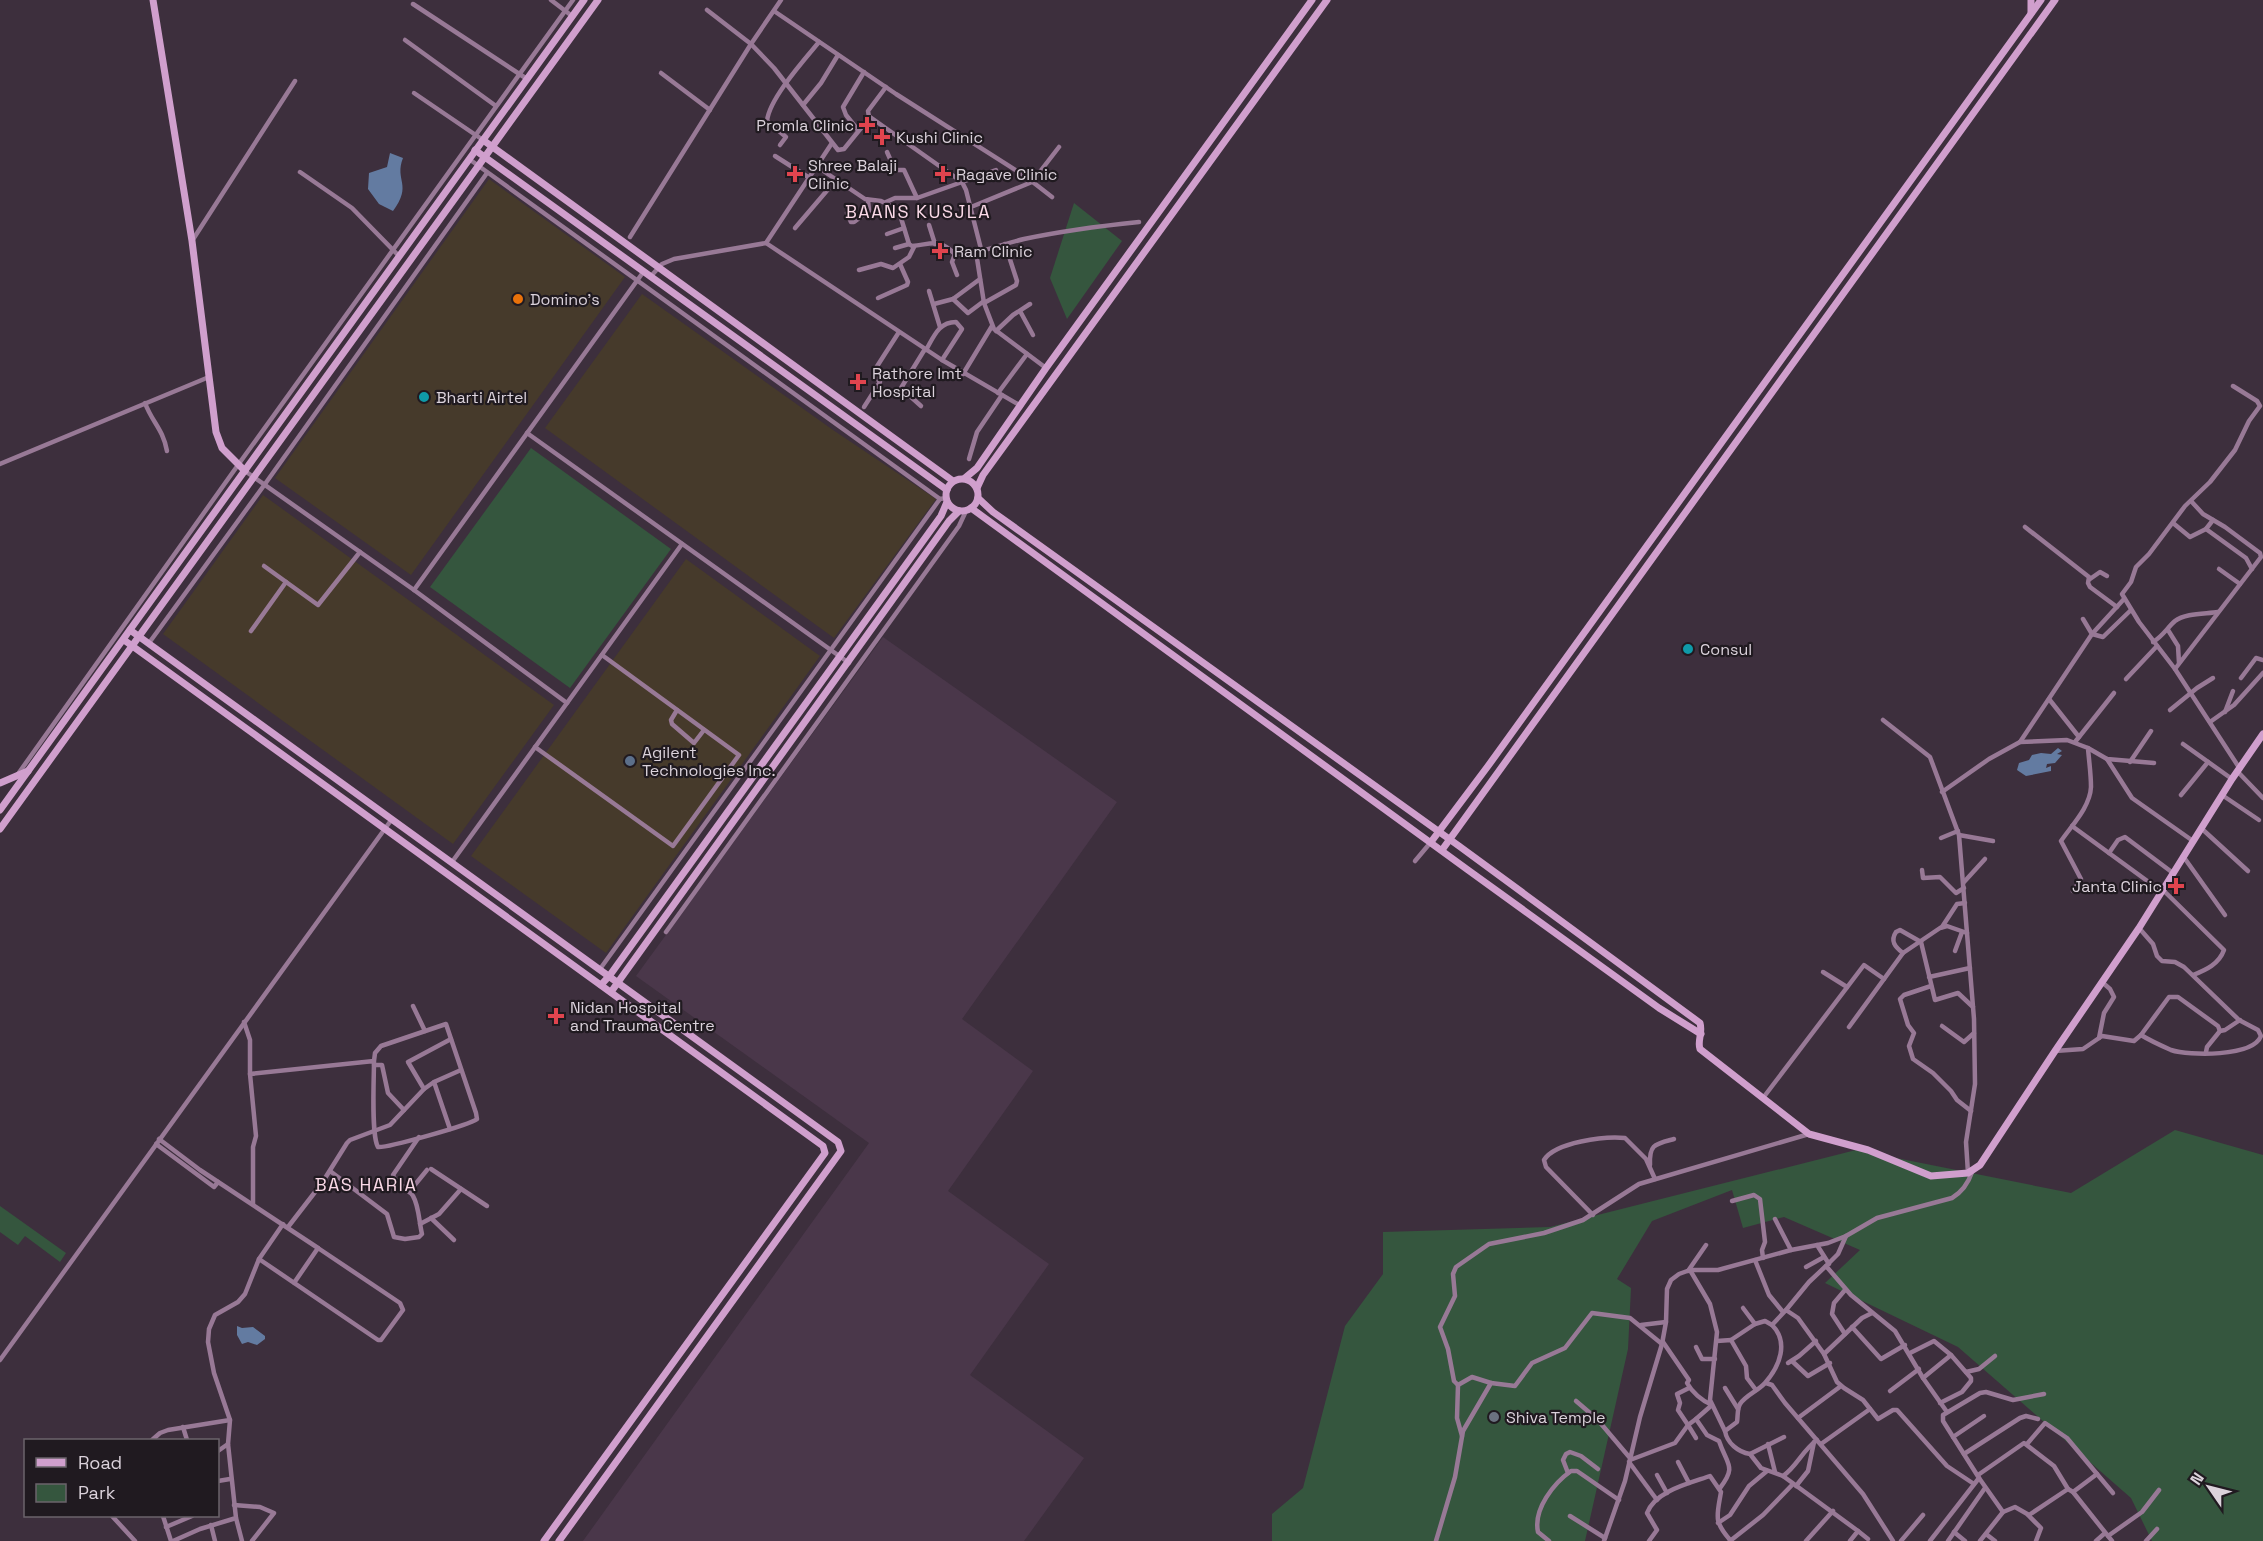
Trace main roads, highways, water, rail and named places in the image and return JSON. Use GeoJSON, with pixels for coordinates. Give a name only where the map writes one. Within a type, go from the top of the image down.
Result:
{"type":"FeatureCollection","features":[{"type":"Feature","properties":{"kind":"water"},"geometry":{"type":"Polygon","coordinates":[[[390,153],[403,158],[400,172],[402,195],[393,211],[379,204],[368,189],[369,173],[387,167],[390,153]]]}},
{"type":"Feature","properties":{"kind":"water"},"geometry":{"type":"Polygon","coordinates":[[[2058,748],[2062,751],[2057,754],[2062,755],[2055,763],[2047,764],[2046,768],[2051,766],[2051,771],[2026,776],[2017,770],[2019,763],[2029,760],[2032,755],[2051,754],[2058,748]]]}},
{"type":"Feature","properties":{"kind":"water"},"geometry":{"type":"Polygon","coordinates":[[[237,1326],[253,1327],[265,1336],[265,1339],[257,1345],[248,1342],[242,1344],[237,1335],[237,1326]]]}},
{"type":"Feature","properties":{"kind":"place","name":"Promla Clinic"},"geometry":{"type":"Point","coordinates":[867,125]}},
{"type":"Feature","properties":{"kind":"place","name":"Kushi Clinic"},"geometry":{"type":"Point","coordinates":[882,137]}},
{"type":"Feature","properties":{"kind":"place","name":"Shree Balaji Clinic"},"geometry":{"type":"Point","coordinates":[795,174]}},
{"type":"Feature","properties":{"kind":"place","name":"Ragave Clinic"},"geometry":{"type":"Point","coordinates":[943,174]}},
{"type":"Feature","properties":{"kind":"place","name":"Ram Clinic"},"geometry":{"type":"Point","coordinates":[940,251]}},
{"type":"Feature","properties":{"kind":"place","name":"Domino's"},"geometry":{"type":"Point","coordinates":[518,299]}},
{"type":"Feature","properties":{"kind":"place","name":"Rathore Imt Hospital"},"geometry":{"type":"Point","coordinates":[858,382]}},
{"type":"Feature","properties":{"kind":"place","name":"Bharti Airtel"},"geometry":{"type":"Point","coordinates":[424,397]}},
{"type":"Feature","properties":{"kind":"place","name":"Consul"},"geometry":{"type":"Point","coordinates":[1688,649]}},
{"type":"Feature","properties":{"kind":"place","name":"Agilent Technologies Inc."},"geometry":{"type":"Point","coordinates":[630,761]}},
{"type":"Feature","properties":{"kind":"place","name":"Janta Clinic"},"geometry":{"type":"Point","coordinates":[2176,886]}},
{"type":"Feature","properties":{"kind":"place","name":"Nidan Hospital and Trauma Centre"},"geometry":{"type":"Point","coordinates":[556,1016]}},
{"type":"Feature","properties":{"kind":"place","name":"Shiva Temple"},"geometry":{"type":"Point","coordinates":[1494,1417]}},
{"type":"Feature","properties":{"kind":"district","name":"BAANS KUSJLA"},"geometry":{"type":"Point","coordinates":[918,212]}},
{"type":"Feature","properties":{"kind":"district","name":"BAS HARIA"},"geometry":{"type":"Point","coordinates":[366,1185]}}]}
